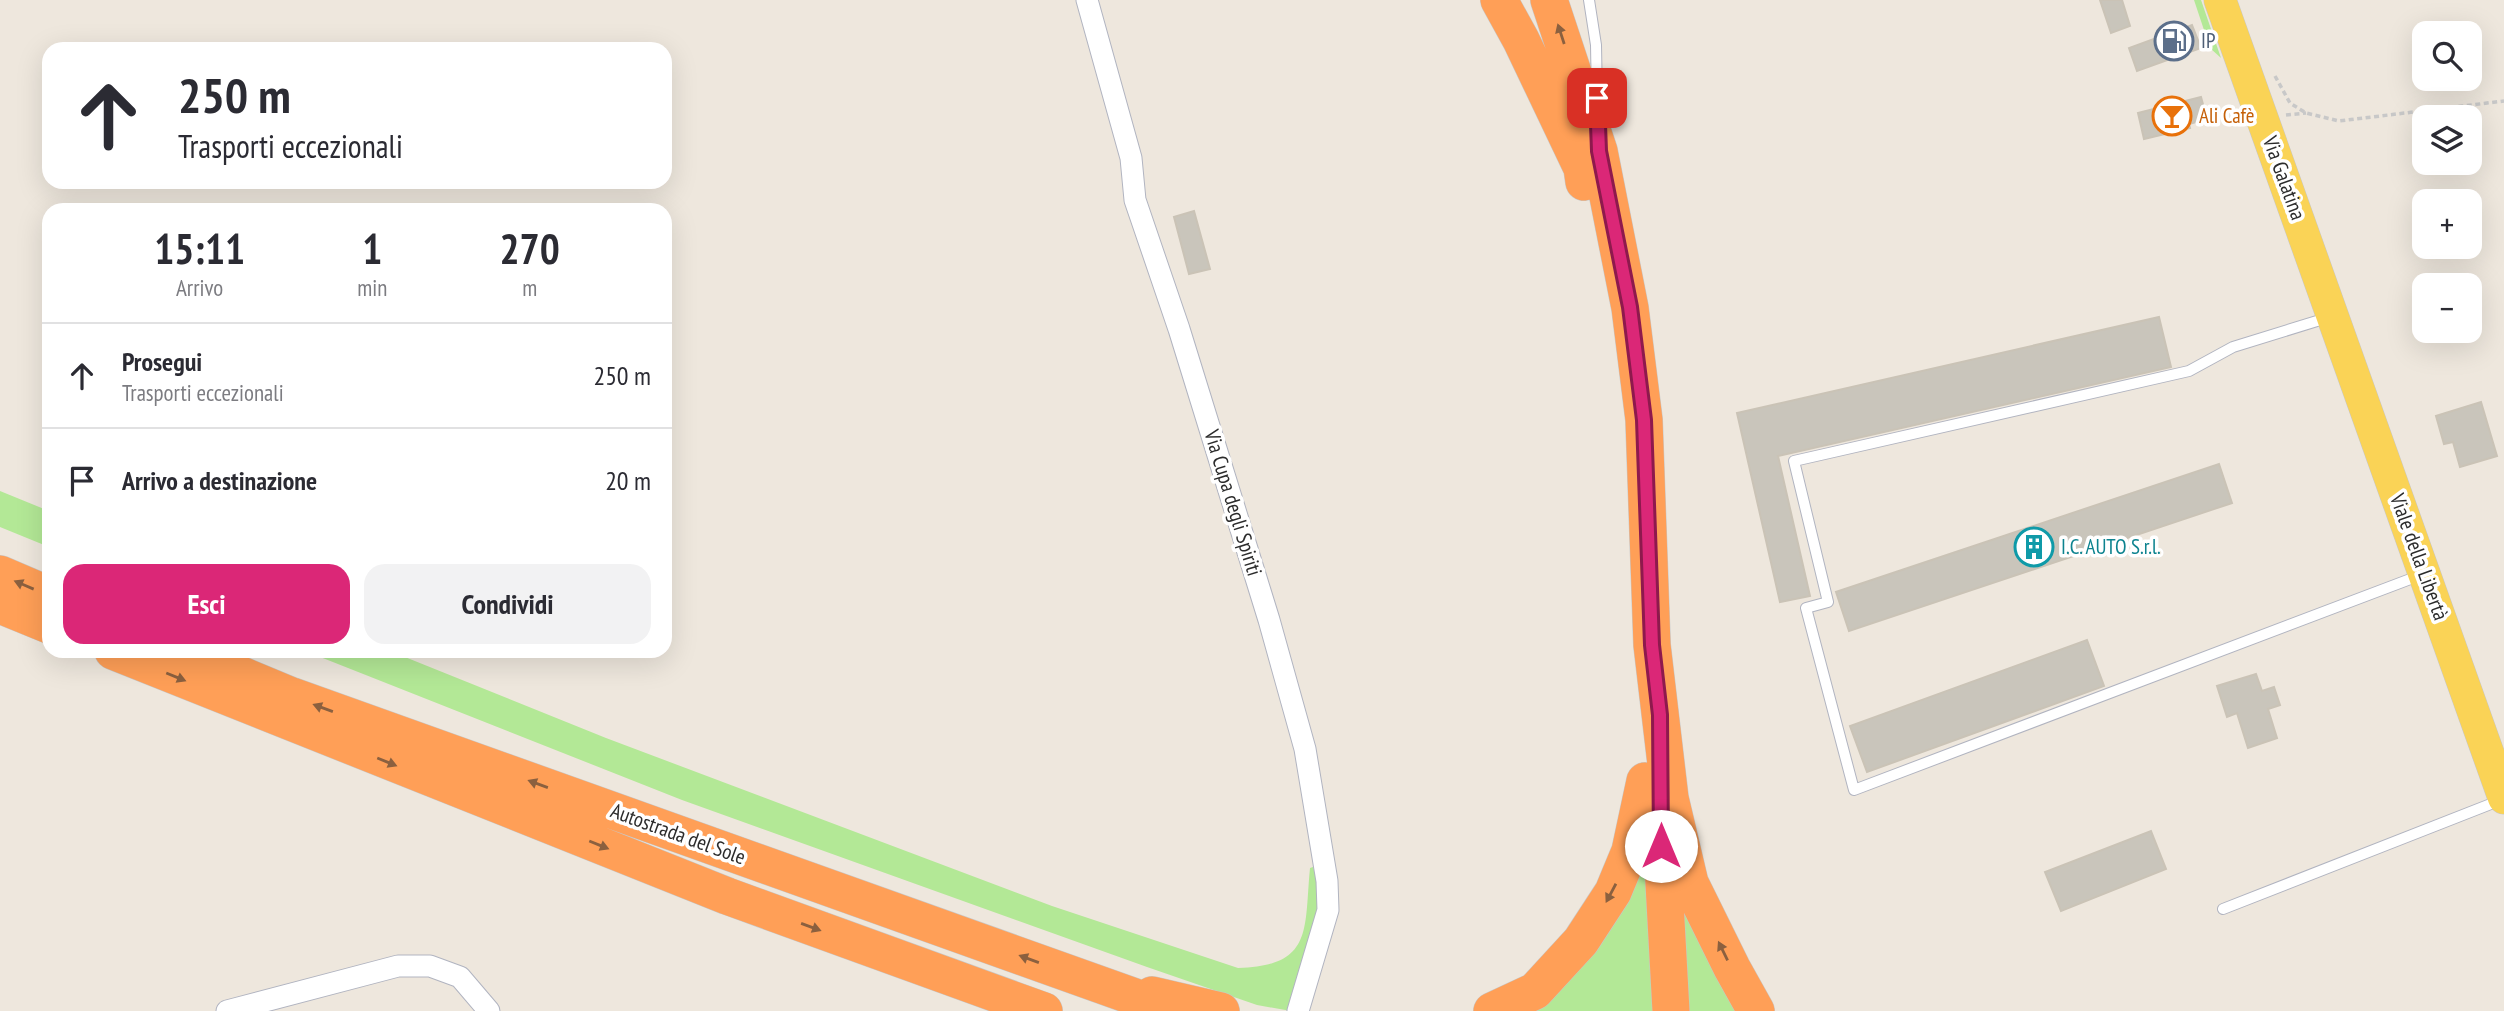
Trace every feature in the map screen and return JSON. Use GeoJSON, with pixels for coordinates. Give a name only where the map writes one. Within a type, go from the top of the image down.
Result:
{"type":"FeatureCollection","features":[{"type":"Feature","properties":{"kind":"highway"},"geometry":{"type":"LineString","coordinates":[[1499,0],[1582,168],[1614,349],[1646,781],[1661,846]]}},
{"type":"Feature","properties":{"kind":"highway"},"geometry":{"type":"LineString","coordinates":[[1549,0],[1599,151],[1630,307],[1644,420],[1652,645],[1670,798],[1690,883],[1756,1011]]}},
{"type":"Feature","properties":{"kind":"highway"},"geometry":{"type":"LineString","coordinates":[[0,574],[42,592]]}},
{"type":"Feature","properties":{"kind":"highway"},"geometry":{"type":"LineString","coordinates":[[0,605],[42,622]]}},
{"type":"Feature","properties":{"kind":"highway","name":"Autostrada del Sole"},"geometry":{"type":"LineString","coordinates":[[130,658],[727,897],[1044,1011]]}},
{"type":"Feature","properties":{"kind":"highway","name":"Autostrada del Sole"},"geometry":{"type":"LineString","coordinates":[[200,658],[292,696],[1174,1011]]}},
{"type":"Feature","properties":{"kind":"highway"},"geometry":{"type":"LineString","coordinates":[[1660,715],[1661,846],[1671,1011]]}},
{"type":"Feature","properties":{"kind":"highway"},"geometry":{"type":"LineString","coordinates":[[1492,1011],[1535,992],[1581,941],[1613,892],[1630,851],[1646,781]]}},
{"type":"Feature","properties":{"kind":"highway"},"geometry":{"type":"LineString","coordinates":[[1093,982],[1221,1011]]}},
{"type":"Feature","properties":{"kind":"main road","name":"Via Galatina"},"geometry":{"type":"LineString","coordinates":[[2220,0],[2333,316]]}},
{"type":"Feature","properties":{"kind":"main road","name":"Viale della Libertà"},"geometry":{"type":"LineString","coordinates":[[2333,316],[2504,799]]}},
{"type":"Feature","properties":{"kind":"street","name":"Via Cupa degli Spiriti"},"geometry":{"type":"LineString","coordinates":[[1087,0],[1131,158],[1135,200],[1179,329],[1269,620],[1305,749],[1327,881],[1328,910],[1298,1011]]}},
{"type":"Feature","properties":{"kind":"street"},"geometry":{"type":"LineString","coordinates":[[226,1011],[398,966],[430,966],[460,978],[489,1011]]}},
{"type":"Feature","properties":{"kind":"lane"},"geometry":{"type":"LineString","coordinates":[[1589,0],[1596,45],[1599,151]]}},
{"type":"Feature","properties":{"kind":"lane"},"geometry":{"type":"LineString","coordinates":[[2333,316],[2233,347],[2189,372],[1794,461],[1828,602],[1806,608],[1854,790],[2424,573]]}},
{"type":"Feature","properties":{"kind":"lane"},"geometry":{"type":"LineString","coordinates":[[2223,909],[2504,799]]}},
{"type":"Feature","properties":{"kind":"path"},"geometry":{"type":"LineString","coordinates":[[2275,75],[2290,103],[2306,113],[2339,121],[2504,102]]}},
{"type":"Feature","properties":{"kind":"green space"},"geometry":{"type":"Polygon","coordinates":[[[2194,0],[2201,0],[2221,58],[2210,48],[2194,0]]]}},
{"type":"Feature","properties":{"kind":"green space"},"geometry":{"type":"Polygon","coordinates":[[[0,491],[42,508],[42,544],[0,527],[0,491]]]}},
{"type":"Feature","properties":{"kind":"green space"},"geometry":{"type":"Polygon","coordinates":[[[323,658],[407,658],[606,738],[1052,906],[1238,968],[1263,966],[1293,952],[1305,926],[1310,868],[1313,867],[1317,885],[1317,922],[1291,1011],[1257,1005],[682,800],[323,658]]]}},
{"type":"Feature","properties":{"kind":"green space"},"geometry":{"type":"Polygon","coordinates":[[[1647,846],[1659,1011],[1524,1011],[1647,846]]]}},
{"type":"Feature","properties":{"kind":"green space"},"geometry":{"type":"Polygon","coordinates":[[[1678,879],[1737,1011],[1685,1011],[1678,879]]]}},
{"type":"Feature","properties":{"kind":"building"},"geometry":{"type":"Polygon","coordinates":[[[2100,0],[2122,0],[2130,26],[2111,33],[2100,0]]]}},
{"type":"Feature","properties":{"kind":"building"},"geometry":{"type":"Polygon","coordinates":[[[2192,25],[2201,48],[2137,71],[2129,48],[2192,25]]]}},
{"type":"Feature","properties":{"kind":"building","name":"Ali Cafè"},"geometry":{"type":"Polygon","coordinates":[[[2201,97],[2207,119],[2189,124],[2190,128],[2144,139],[2138,113],[2201,97]]]}},
{"type":"Feature","properties":{"kind":"building"},"geometry":{"type":"Polygon","coordinates":[[[1194,211],[1210,269],[1189,274],[1174,217],[1194,211]]]}},
{"type":"Feature","properties":{"kind":"building"},"geometry":{"type":"Polygon","coordinates":[[[2159,317],[2171,367],[1778,456],[1810,596],[1780,602],[1737,413],[2159,317]]]}},
{"type":"Feature","properties":{"kind":"building"},"geometry":{"type":"Polygon","coordinates":[[[2481,402],[2497,456],[2460,467],[2453,442],[2444,444],[2436,416],[2481,402]]]}},
{"type":"Feature","properties":{"kind":"building","name":"I.C. AUTO S.r.l."},"geometry":{"type":"Polygon","coordinates":[[[2219,464],[2232,503],[1849,631],[1836,592],[2219,464]]]}},
{"type":"Feature","properties":{"kind":"building"},"geometry":{"type":"Polygon","coordinates":[[[2087,640],[2104,686],[1867,772],[1850,726],[2087,640]]]}},
{"type":"Feature","properties":{"kind":"building"},"geometry":{"type":"Polygon","coordinates":[[[2256,674],[2262,691],[2274,687],[2280,705],[2268,709],[2277,738],[2248,748],[2237,713],[2227,717],[2217,686],[2256,674]]]}},
{"type":"Feature","properties":{"kind":"building"},"geometry":{"type":"Polygon","coordinates":[[[2151,831],[2166,869],[2061,911],[2045,872],[2151,831]]]}},
{"type":"Feature","properties":{"kind":"place","name":"IP"},"geometry":{"type":"Point","coordinates":[2174,41]}},
{"type":"Feature","properties":{"kind":"place","name":"Ali Cafè"},"geometry":{"type":"Point","coordinates":[2172,116]}},
{"type":"Feature","properties":{"kind":"place","name":"I.C. AUTO S.r.l."},"geometry":{"type":"Point","coordinates":[2034,547]}},
{"type":"Feature","properties":{"kind":"route"},"geometry":{"type":"LineString","coordinates":[[1597,98],[1599,151],[1630,307],[1644,420],[1652,645],[1660,715],[1661,846]]}}]}
